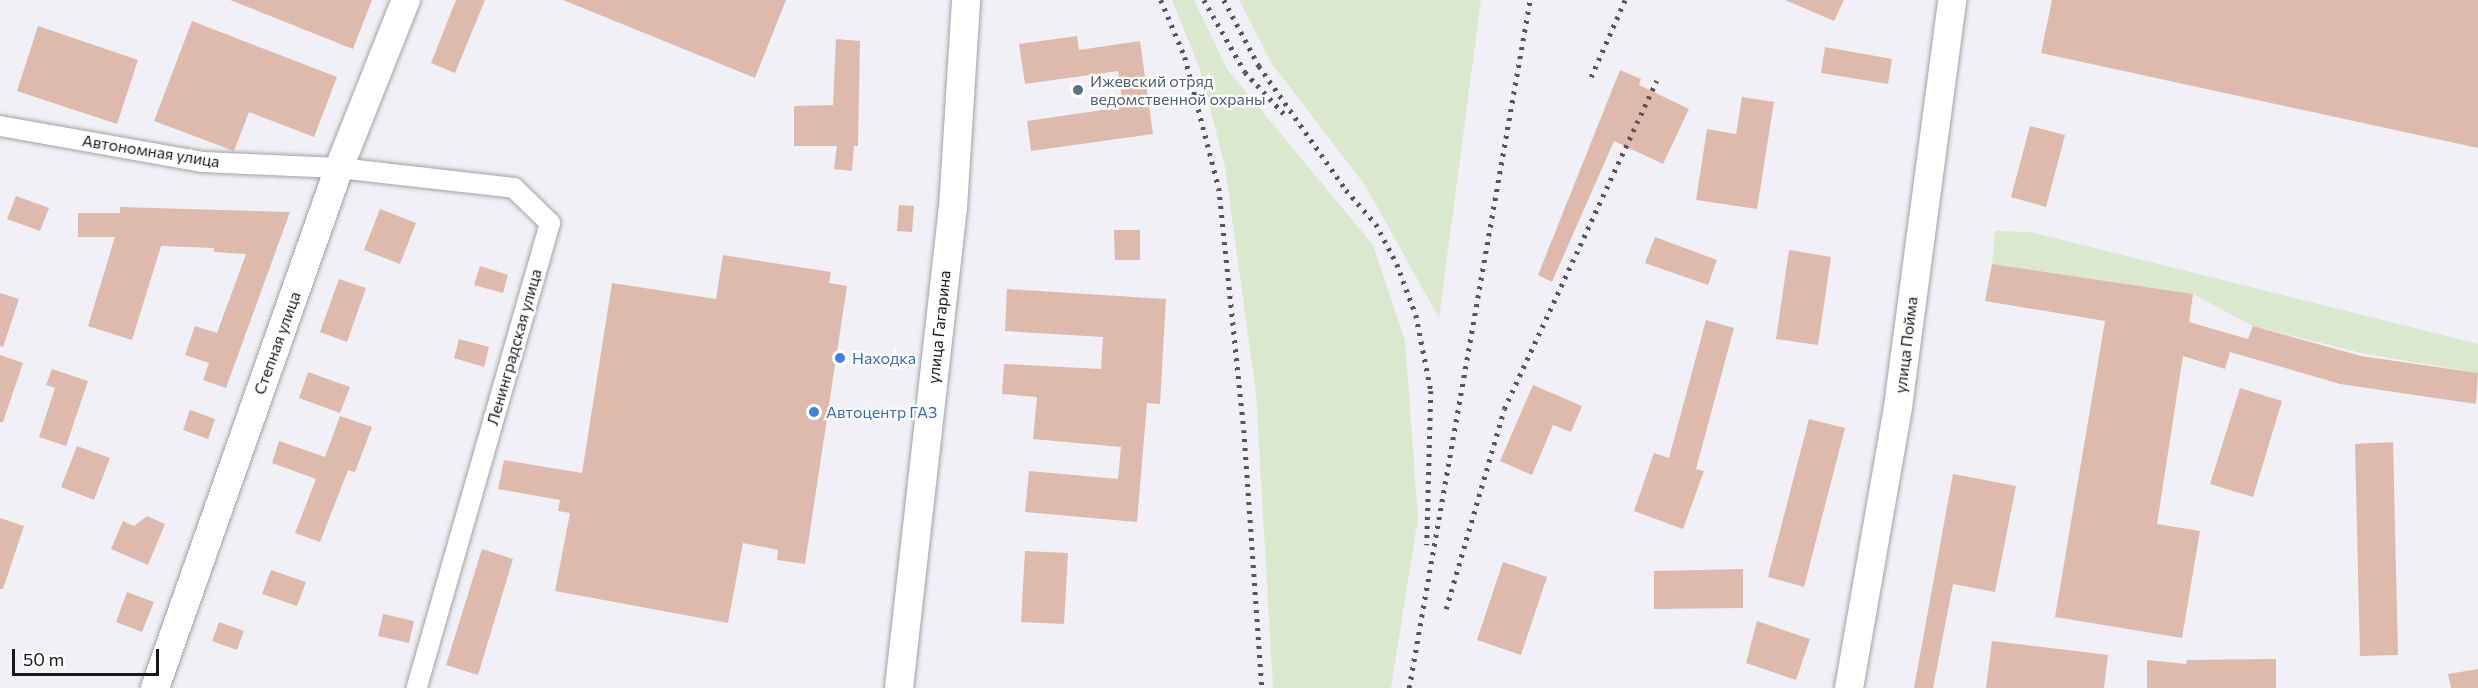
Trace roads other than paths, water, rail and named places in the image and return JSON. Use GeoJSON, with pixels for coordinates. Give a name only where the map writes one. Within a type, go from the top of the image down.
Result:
{"type":"FeatureCollection","features":[{"type":"Feature","properties":{"kind":"street","name":"Степная улица"},"geometry":{"type":"LineString","coordinates":[[155,688],[339,168],[406,0]]}},
{"type":"Feature","properties":{"kind":"street","name":"улица Пойма"},"geometry":{"type":"LineString","coordinates":[[1849,688],[1898,407],[1952,0]]}},
{"type":"Feature","properties":{"kind":"street","name":"улица Гагарина"},"geometry":{"type":"LineString","coordinates":[[899,688],[953,208],[969,7]]}},
{"type":"Feature","properties":{"kind":"street","name":"Автономная улица"},"geometry":{"type":"LineString","coordinates":[[0,127],[202,162],[339,168]]}},
{"type":"Feature","properties":{"kind":"street","name":"Ленинградская улица"},"geometry":{"type":"LineString","coordinates":[[339,168],[514,188],[550,223],[417,688]]}},
{"type":"Feature","properties":{"kind":"railway"},"geometry":{"type":"LineString","coordinates":[[1161,0],[1185,57],[1219,188],[1244,430],[1262,688]]}},
{"type":"Feature","properties":{"kind":"railway"},"geometry":{"type":"LineString","coordinates":[[1204,0],[1245,72],[1286,116]]}},
{"type":"Feature","properties":{"kind":"railway"},"geometry":{"type":"LineString","coordinates":[[1224,0],[1259,66],[1346,190],[1376,224],[1397,264],[1416,315],[1431,391],[1427,545]]}},
{"type":"Feature","properties":{"kind":"railway"},"geometry":{"type":"LineString","coordinates":[[1409,688],[1530,0]]}},
{"type":"Feature","properties":{"kind":"railway"},"geometry":{"type":"LineString","coordinates":[[1591,77],[1625,0]]}},
{"type":"Feature","properties":{"kind":"railway"},"geometry":{"type":"LineString","coordinates":[[1446,609],[1504,409],[1656,81]]}},
{"type":"Feature","properties":{"kind":"place","name":"Ижевский отряд ведомственной охраны"},"geometry":{"type":"Point","coordinates":[1078,90]}},
{"type":"Feature","properties":{"kind":"place","name":"Находка"},"geometry":{"type":"Point","coordinates":[840,358]}},
{"type":"Feature","properties":{"kind":"place","name":"Автоцентр ГАЗ"},"geometry":{"type":"Point","coordinates":[814,412]}}]}
